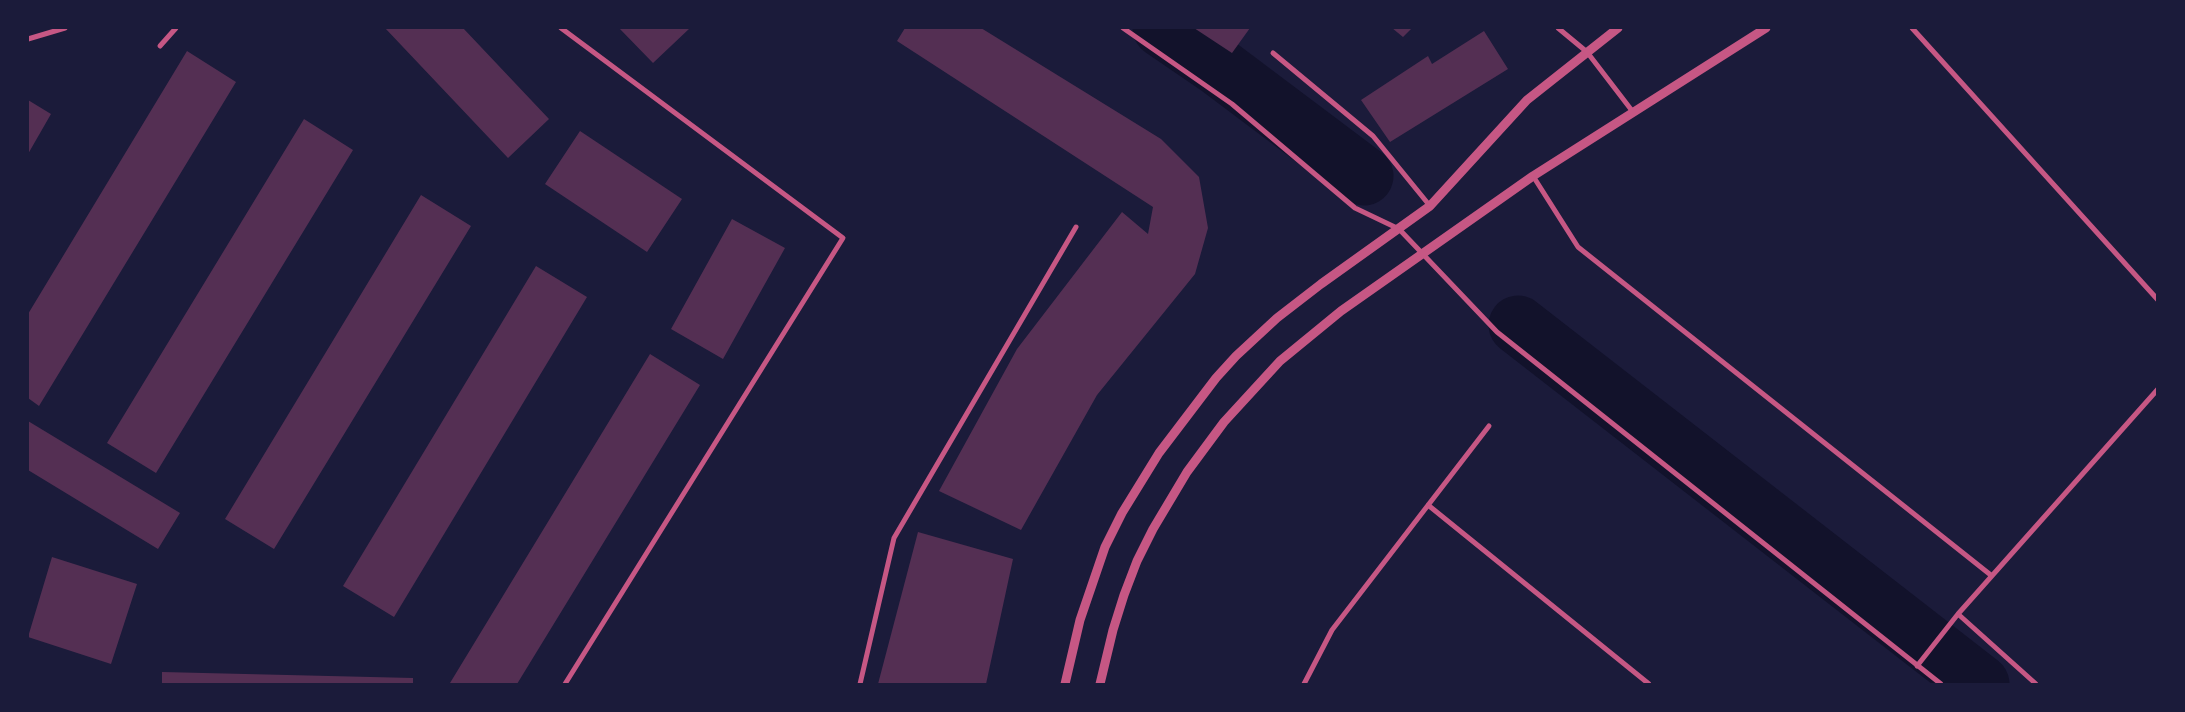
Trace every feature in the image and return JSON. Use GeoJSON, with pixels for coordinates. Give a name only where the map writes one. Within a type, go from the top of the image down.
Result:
{"type":"FeatureCollection","features":[{"type":"Feature","properties":{"kind":"street"},"geometry":{"type":"LineString","coordinates":[[28,39],[65,28]]}},
{"type":"Feature","properties":{"kind":"street"},"geometry":{"type":"LineString","coordinates":[[160,46],[176,28]]}},
{"type":"Feature","properties":{"kind":"street"},"geometry":{"type":"LineString","coordinates":[[561,28],[843,238],[565,684]]}},
{"type":"Feature","properties":{"kind":"street"},"geometry":{"type":"LineString","coordinates":[[1123,28],[1232,104],[1355,208],[1399,228],[1423,256],[1497,332],[1941,684]]}},
{"type":"Feature","properties":{"kind":"street"},"geometry":{"type":"LineString","coordinates":[[1558,28],[1587,52],[1633,112]]}},
{"type":"Feature","properties":{"kind":"street"},"geometry":{"type":"LineString","coordinates":[[1065,684],[1080,620],[1105,547],[1140,482],[1177,426],[1216,378],[1264,330],[1321,284],[1430,206],[1527,100],[1618,28]]}},
{"type":"Feature","properties":{"kind":"street"},"geometry":{"type":"LineString","coordinates":[[1100,684],[1113,630],[1137,561],[1153,529],[1174,493],[1219,428],[1261,380],[1300,344],[1341,311],[1423,256],[1533,176],[1766,28]]}},
{"type":"Feature","properties":{"kind":"street"},"geometry":{"type":"LineString","coordinates":[[1912,28],[2158,300]]}},
{"type":"Feature","properties":{"kind":"street"},"geometry":{"type":"LineString","coordinates":[[1273,53],[1373,136],[1430,206]]}},
{"type":"Feature","properties":{"kind":"street"},"geometry":{"type":"LineString","coordinates":[[1533,176],[1578,247],[1992,576]]}},
{"type":"Feature","properties":{"kind":"street"},"geometry":{"type":"LineString","coordinates":[[860,684],[894,538],[1076,227]]}},
{"type":"Feature","properties":{"kind":"street"},"geometry":{"type":"LineString","coordinates":[[1917,666],[1958,614],[2158,389]]}},
{"type":"Feature","properties":{"kind":"street"},"geometry":{"type":"LineString","coordinates":[[1304,684],[1332,630],[1489,426]]}},
{"type":"Feature","properties":{"kind":"street"},"geometry":{"type":"LineString","coordinates":[[1428,506],[1649,684]]}},
{"type":"Feature","properties":{"kind":"street"},"geometry":{"type":"LineString","coordinates":[[1958,614],[2036,684]]}},
{"type":"Feature","properties":{"kind":"building"},"geometry":{"type":"Polygon","coordinates":[[[385,28],[463,28],[549,119],[508,158],[385,28]]]}},
{"type":"Feature","properties":{"kind":"building"},"geometry":{"type":"Polygon","coordinates":[[[619,28],[690,28],[653,63],[619,28]]]}},
{"type":"Feature","properties":{"kind":"building"},"geometry":{"type":"Polygon","coordinates":[[[905,28],[981,28],[1161,139],[1199,177],[1208,228],[1195,274],[1097,395],[1021,530],[939,491],[1017,349],[1122,212],[1148,234],[1153,207],[897,41],[905,28]]]}},
{"type":"Feature","properties":{"kind":"building"},"geometry":{"type":"Polygon","coordinates":[[[1194,28],[1250,28],[1232,53],[1194,28]]]}},
{"type":"Feature","properties":{"kind":"building"},"geometry":{"type":"Polygon","coordinates":[[[1392,28],[1412,28],[1403,37],[1392,28]]]}},
{"type":"Feature","properties":{"kind":"building"},"geometry":{"type":"Polygon","coordinates":[[[1484,31],[1508,69],[1390,142],[1361,100],[1428,56],[1432,64],[1484,31]]]}},
{"type":"Feature","properties":{"kind":"building"},"geometry":{"type":"Polygon","coordinates":[[[187,51],[236,82],[39,406],[28,398],[28,314],[187,51]]]}},
{"type":"Feature","properties":{"kind":"building"},"geometry":{"type":"Polygon","coordinates":[[[28,100],[51,114],[28,154],[28,100]]]}},
{"type":"Feature","properties":{"kind":"building"},"geometry":{"type":"Polygon","coordinates":[[[304,119],[353,150],[156,473],[107,443],[304,119]]]}},
{"type":"Feature","properties":{"kind":"building"},"geometry":{"type":"Polygon","coordinates":[[[580,131],[682,199],[647,252],[545,184],[580,131]]]}},
{"type":"Feature","properties":{"kind":"building"},"geometry":{"type":"Polygon","coordinates":[[[421,195],[471,226],[274,549],[225,519],[421,195]]]}},
{"type":"Feature","properties":{"kind":"building"},"geometry":{"type":"Polygon","coordinates":[[[732,219],[785,248],[723,359],[671,329],[732,219]]]}},
{"type":"Feature","properties":{"kind":"building"},"geometry":{"type":"Polygon","coordinates":[[[536,266],[587,297],[394,617],[343,586],[536,266]]]}},
{"type":"Feature","properties":{"kind":"building"},"geometry":{"type":"Polygon","coordinates":[[[650,354],[700,385],[517,684],[450,683],[650,354]]]}},
{"type":"Feature","properties":{"kind":"building"},"geometry":{"type":"Polygon","coordinates":[[[28,421],[180,513],[158,549],[28,470],[28,421]]]}},
{"type":"Feature","properties":{"kind":"building"},"geometry":{"type":"Polygon","coordinates":[[[918,532],[1013,559],[986,684],[878,684],[918,532]]]}},
{"type":"Feature","properties":{"kind":"building"},"geometry":{"type":"Polygon","coordinates":[[[52,557],[137,584],[111,664],[28,637],[52,557]]]}},
{"type":"Feature","properties":{"kind":"building"},"geometry":{"type":"Polygon","coordinates":[[[162,672],[413,678],[413,684],[162,684],[162,672]]]}},
{"type":"Feature","properties":{"kind":"waterway"},"geometry":{"type":"LineString","coordinates":[[1162,28],[1219,67],[1364,176]]}},
{"type":"Feature","properties":{"kind":"waterway"},"geometry":{"type":"LineString","coordinates":[[1518,325],[1980,684]]}}]}
